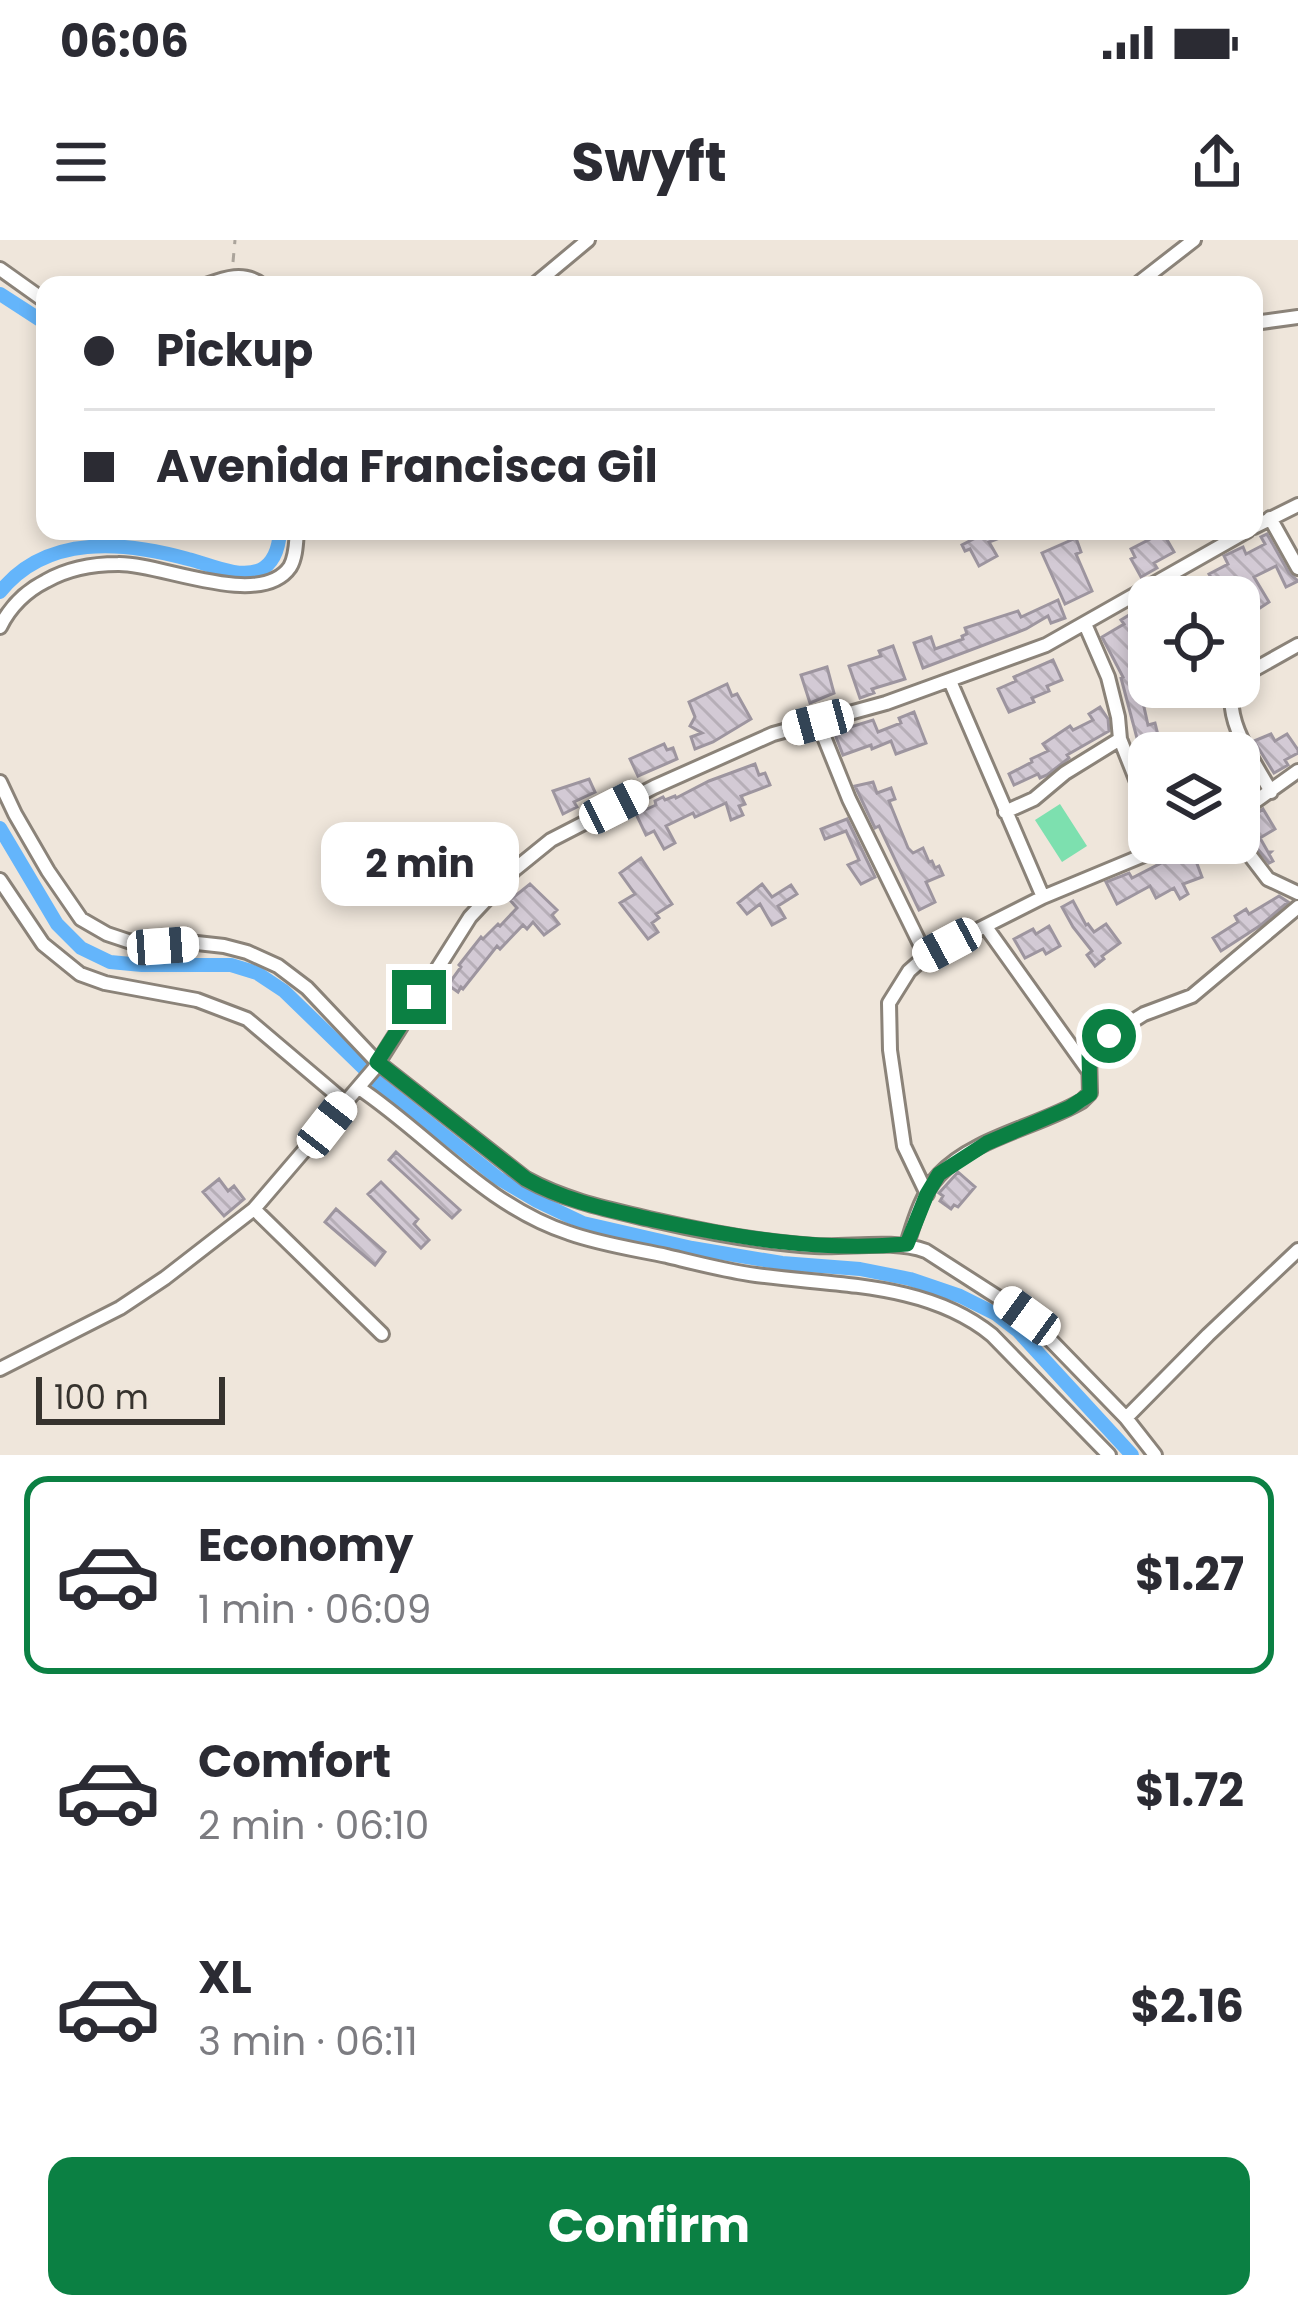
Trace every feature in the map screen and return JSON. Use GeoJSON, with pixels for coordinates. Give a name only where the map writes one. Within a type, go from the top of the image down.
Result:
{"type":"FeatureCollection","features":[{"type":"Feature","properties":{"kind":"street"},"geometry":{"type":"LineString","coordinates":[[545,276],[588,240]]}},
{"type":"Feature","properties":{"kind":"street"},"geometry":{"type":"LineString","coordinates":[[1148,276],[1194,240]]}},
{"type":"Feature","properties":{"kind":"street"},"geometry":{"type":"LineString","coordinates":[[0,269],[36,295]]}},
{"type":"Feature","properties":{"kind":"street"},"geometry":{"type":"LineString","coordinates":[[1263,322],[1298,317]]}},
{"type":"Feature","properties":{"kind":"street"},"geometry":{"type":"LineString","coordinates":[[1263,522],[1298,505]]}},
{"type":"Feature","properties":{"kind":"street"},"geometry":{"type":"LineString","coordinates":[[1270,518],[1298,568]]}},
{"type":"Feature","properties":{"kind":"street"},"geometry":{"type":"LineString","coordinates":[[0,627],[35,587],[78,569],[119,564],[241,586],[262,584],[292,565],[296,540]]}},
{"type":"Feature","properties":{"kind":"street"},"geometry":{"type":"LineString","coordinates":[[0,1370],[120,1308],[254,1209],[361,1085],[470,917],[514,870],[551,840],[772,734],[886,704],[1046,645],[1231,540]]}},
{"type":"Feature","properties":{"kind":"street"},"geometry":{"type":"LineString","coordinates":[[1085,624],[1108,677],[1128,759]]}},
{"type":"Feature","properties":{"kind":"street"},"geometry":{"type":"LineString","coordinates":[[1260,666],[1298,645]]}},
{"type":"Feature","properties":{"kind":"street"},"geometry":{"type":"LineString","coordinates":[[950,681],[1043,897]]}},
{"type":"Feature","properties":{"kind":"street"},"geometry":{"type":"LineString","coordinates":[[1231,708],[1271,792]]}},
{"type":"Feature","properties":{"kind":"street"},"geometry":{"type":"LineString","coordinates":[[818,722],[849,800],[926,956]]}},
{"type":"Feature","properties":{"kind":"street"},"geometry":{"type":"LineString","coordinates":[[1005,812],[1034,799],[1065,772],[1120,739]]}},
{"type":"Feature","properties":{"kind":"street"},"geometry":{"type":"LineString","coordinates":[[1260,799],[1298,771]]}},
{"type":"Feature","properties":{"kind":"street"},"geometry":{"type":"LineString","coordinates":[[0,782],[48,871],[81,919],[128,941],[224,946],[278,966],[307,988],[375,1066],[551,1193],[607,1210],[764,1240],[841,1247],[907,1244],[926,1251],[1027,1316],[1126,1418],[1155,1455]]}},
{"type":"Feature","properties":{"kind":"street"},"geometry":{"type":"LineString","coordinates":[[927,1194],[909,1158],[898,1119],[889,1003],[909,970],[926,956],[1128,860]]}},
{"type":"Feature","properties":{"kind":"street"},"geometry":{"type":"LineString","coordinates":[[1256,864],[1268,880],[1298,893]]}},
{"type":"Feature","properties":{"kind":"street"},"geometry":{"type":"LineString","coordinates":[[0,880],[43,944],[80,974],[197,1000],[247,1019],[345,1102]]}},
{"type":"Feature","properties":{"kind":"street"},"geometry":{"type":"LineString","coordinates":[[1088,1070],[1089,1055],[1109,1036],[1144,1014],[1192,996],[1298,907]]}},
{"type":"Feature","properties":{"kind":"street"},"geometry":{"type":"LineString","coordinates":[[907,1244],[939,1174],[987,1143],[1090,1094],[1088,1070],[986,927]]}},
{"type":"Feature","properties":{"kind":"street"},"geometry":{"type":"LineString","coordinates":[[361,1085],[495,1196],[568,1233],[750,1274],[902,1294],[973,1319],[1109,1455]]}},
{"type":"Feature","properties":{"kind":"street"},"geometry":{"type":"LineString","coordinates":[[254,1209],[382,1334]]}},
{"type":"Feature","properties":{"kind":"street"},"geometry":{"type":"LineString","coordinates":[[1126,1418],[1298,1250]]}},
{"type":"Feature","properties":{"kind":"path"},"geometry":{"type":"LineString","coordinates":[[233,276],[235,240]]}},
{"type":"Feature","properties":{"kind":"green space"},"geometry":{"type":"Polygon","coordinates":[[[1060,804],[1087,846],[1062,862],[1035,820],[1060,804]]]}},
{"type":"Feature","properties":{"kind":"building"},"geometry":{"type":"Polygon","coordinates":[[[1267,534],[1298,581],[1286,587],[1276,566],[1256,576],[1210,576],[1228,564],[1224,556],[1243,547],[1246,554],[1265,544],[1267,534]]]}},
{"type":"Feature","properties":{"kind":"building"},"geometry":{"type":"Polygon","coordinates":[[[994,540],[989,542],[997,556],[979,566],[970,549],[965,551],[962,545],[994,540]]]}},
{"type":"Feature","properties":{"kind":"building"},"geometry":{"type":"Polygon","coordinates":[[[1077,540],[1081,552],[1076,554],[1092,591],[1065,604],[1042,553],[1077,540]]]}},
{"type":"Feature","properties":{"kind":"building"},"geometry":{"type":"Polygon","coordinates":[[[1148,540],[1167,540],[1174,552],[1143,576],[1131,559],[1135,557],[1131,549],[1148,540]]]}},
{"type":"Feature","properties":{"kind":"building"},"geometry":{"type":"Polygon","coordinates":[[[1260,587],[1269,602],[1260,608],[1260,587]]]}},
{"type":"Feature","properties":{"kind":"building"},"geometry":{"type":"Polygon","coordinates":[[[1058,600],[1065,618],[1051,623],[1048,616],[923,668],[914,643],[931,637],[935,649],[963,639],[965,628],[1018,611],[1021,617],[1058,600]]]}},
{"type":"Feature","properties":{"kind":"building"},"geometry":{"type":"Polygon","coordinates":[[[1128,616],[1128,704],[1123,677],[1102,637],[1124,624],[1121,620],[1128,616]]]}},
{"type":"Feature","properties":{"kind":"building"},"geometry":{"type":"Polygon","coordinates":[[[893,646],[905,679],[872,689],[874,693],[860,698],[849,666],[881,656],[879,651],[893,646]]]}},
{"type":"Feature","properties":{"kind":"building"},"geometry":{"type":"Polygon","coordinates":[[[1053,660],[1062,680],[1047,686],[1049,691],[1032,698],[1034,702],[1009,712],[998,689],[1053,660]]]}},
{"type":"Feature","properties":{"kind":"building"},"geometry":{"type":"Polygon","coordinates":[[[827,667],[834,693],[810,703],[801,675],[827,667]]]}},
{"type":"Feature","properties":{"kind":"building"},"geometry":{"type":"Polygon","coordinates":[[[727,684],[751,719],[695,749],[691,737],[702,733],[690,726],[695,717],[689,702],[727,684]]]}},
{"type":"Feature","properties":{"kind":"building"},"geometry":{"type":"Polygon","coordinates":[[[1100,707],[1109,731],[1067,755],[1047,775],[1014,785],[1009,774],[1048,751],[1043,744],[1070,726],[1073,730],[1093,720],[1089,714],[1100,707]]]}},
{"type":"Feature","properties":{"kind":"building"},"geometry":{"type":"Polygon","coordinates":[[[1129,708],[1144,708],[1148,725],[1155,723],[1157,732],[1135,732],[1129,708]]]}},
{"type":"Feature","properties":{"kind":"building"},"geometry":{"type":"Polygon","coordinates":[[[914,712],[926,743],[896,754],[891,741],[843,755],[834,732],[873,720],[878,732],[914,712]]]}},
{"type":"Feature","properties":{"kind":"building"},"geometry":{"type":"Polygon","coordinates":[[[1271,734],[1275,741],[1287,734],[1298,753],[1274,773],[1260,751],[1260,739],[1271,734]]]}},
{"type":"Feature","properties":{"kind":"building"},"geometry":{"type":"Polygon","coordinates":[[[664,744],[667,750],[673,748],[677,759],[638,776],[630,759],[664,744]]]}},
{"type":"Feature","properties":{"kind":"building"},"geometry":{"type":"Polygon","coordinates":[[[755,764],[770,785],[741,796],[743,815],[731,820],[726,803],[695,817],[693,813],[666,826],[675,843],[664,849],[654,831],[646,835],[636,814],[656,805],[655,801],[676,798],[755,764]]]}},
{"type":"Feature","properties":{"kind":"building"},"geometry":{"type":"Polygon","coordinates":[[[589,779],[595,792],[574,802],[577,807],[563,814],[553,791],[589,779]]]}},
{"type":"Feature","properties":{"kind":"building"},"geometry":{"type":"Polygon","coordinates":[[[873,782],[877,793],[891,788],[895,799],[889,801],[908,848],[913,853],[923,848],[943,875],[926,882],[935,902],[919,910],[855,786],[873,782]]]}},
{"type":"Feature","properties":{"kind":"building"},"geometry":{"type":"Polygon","coordinates":[[[1263,809],[1275,829],[1260,838],[1263,809]]]}},
{"type":"Feature","properties":{"kind":"building"},"geometry":{"type":"Polygon","coordinates":[[[847,819],[875,877],[861,884],[848,865],[859,860],[846,831],[825,839],[821,829],[847,819]]]}},
{"type":"Feature","properties":{"kind":"building"},"geometry":{"type":"Polygon","coordinates":[[[1260,838],[1271,852],[1269,863],[1260,852],[1260,838]]]}},
{"type":"Feature","properties":{"kind":"building"},"geometry":{"type":"Polygon","coordinates":[[[641,858],[672,904],[656,914],[659,918],[652,923],[658,932],[648,939],[620,903],[635,894],[620,873],[641,858]]]}},
{"type":"Feature","properties":{"kind":"building"},"geometry":{"type":"Polygon","coordinates":[[[1159,864],[1197,864],[1202,877],[1183,884],[1188,894],[1180,899],[1174,888],[1156,898],[1150,886],[1117,904],[1106,882],[1129,873],[1132,878],[1159,864]]]}},
{"type":"Feature","properties":{"kind":"building"},"geometry":{"type":"Polygon","coordinates":[[[530,884],[557,910],[552,915],[559,924],[544,935],[533,922],[527,929],[523,925],[500,949],[497,946],[463,989],[458,992],[448,985],[481,937],[517,908],[510,900],[530,884]]]}},
{"type":"Feature","properties":{"kind":"building"},"geometry":{"type":"Polygon","coordinates":[[[762,884],[772,897],[791,885],[797,894],[778,906],[785,918],[772,925],[760,904],[747,914],[738,903],[762,884]]]}},
{"type":"Feature","properties":{"kind":"building"},"geometry":{"type":"Polygon","coordinates":[[[1279,896],[1288,902],[1221,951],[1213,938],[1238,922],[1235,916],[1246,909],[1249,914],[1279,896]]]}},
{"type":"Feature","properties":{"kind":"building"},"geometry":{"type":"Polygon","coordinates":[[[1073,901],[1086,925],[1094,932],[1106,924],[1120,943],[1095,966],[1087,955],[1092,951],[1062,907],[1073,901]]]}},
{"type":"Feature","properties":{"kind":"building"},"geometry":{"type":"Polygon","coordinates":[[[1049,926],[1060,946],[1025,958],[1014,939],[1049,926]]]}},
{"type":"Feature","properties":{"kind":"building"},"geometry":{"type":"Polygon","coordinates":[[[396,1152],[460,1210],[452,1218],[389,1160],[396,1152]]]}},
{"type":"Feature","properties":{"kind":"building"},"geometry":{"type":"Polygon","coordinates":[[[958,1172],[975,1187],[951,1209],[940,1201],[939,1193],[958,1172]]]}},
{"type":"Feature","properties":{"kind":"building"},"geometry":{"type":"Polygon","coordinates":[[[219,1179],[228,1191],[234,1186],[244,1199],[224,1216],[203,1192],[219,1179]]]}},
{"type":"Feature","properties":{"kind":"building"},"geometry":{"type":"Polygon","coordinates":[[[381,1182],[418,1219],[414,1224],[429,1240],[421,1248],[368,1194],[381,1182]]]}},
{"type":"Feature","properties":{"kind":"building"},"geometry":{"type":"Polygon","coordinates":[[[336,1209],[385,1252],[375,1265],[325,1222],[336,1209]]]}},
{"type":"Feature","properties":{"kind":"waterway"},"geometry":{"type":"LineString","coordinates":[[0,294],[36,317]]}},
{"type":"Feature","properties":{"kind":"waterway"},"geometry":{"type":"LineString","coordinates":[[0,592],[19,573],[63,551],[138,548],[233,572],[251,572],[273,559],[278,540]]}},
{"type":"Feature","properties":{"kind":"waterway"},"geometry":{"type":"LineString","coordinates":[[0,828],[57,924],[81,948],[110,962],[231,965],[257,973],[284,991],[382,1086],[498,1178],[537,1201],[583,1223],[692,1248],[782,1263],[860,1269],[960,1296],[1018,1331],[1132,1455]]}},
{"type":"Feature","properties":{"kind":"route"},"geometry":{"type":"LineString","coordinates":[[419,997],[377,1062],[526,1179],[592,1207],[722,1234],[841,1247],[907,1244],[939,1174],[987,1143],[1069,1108],[1090,1094],[1089,1055],[1109,1036]]}}]}
